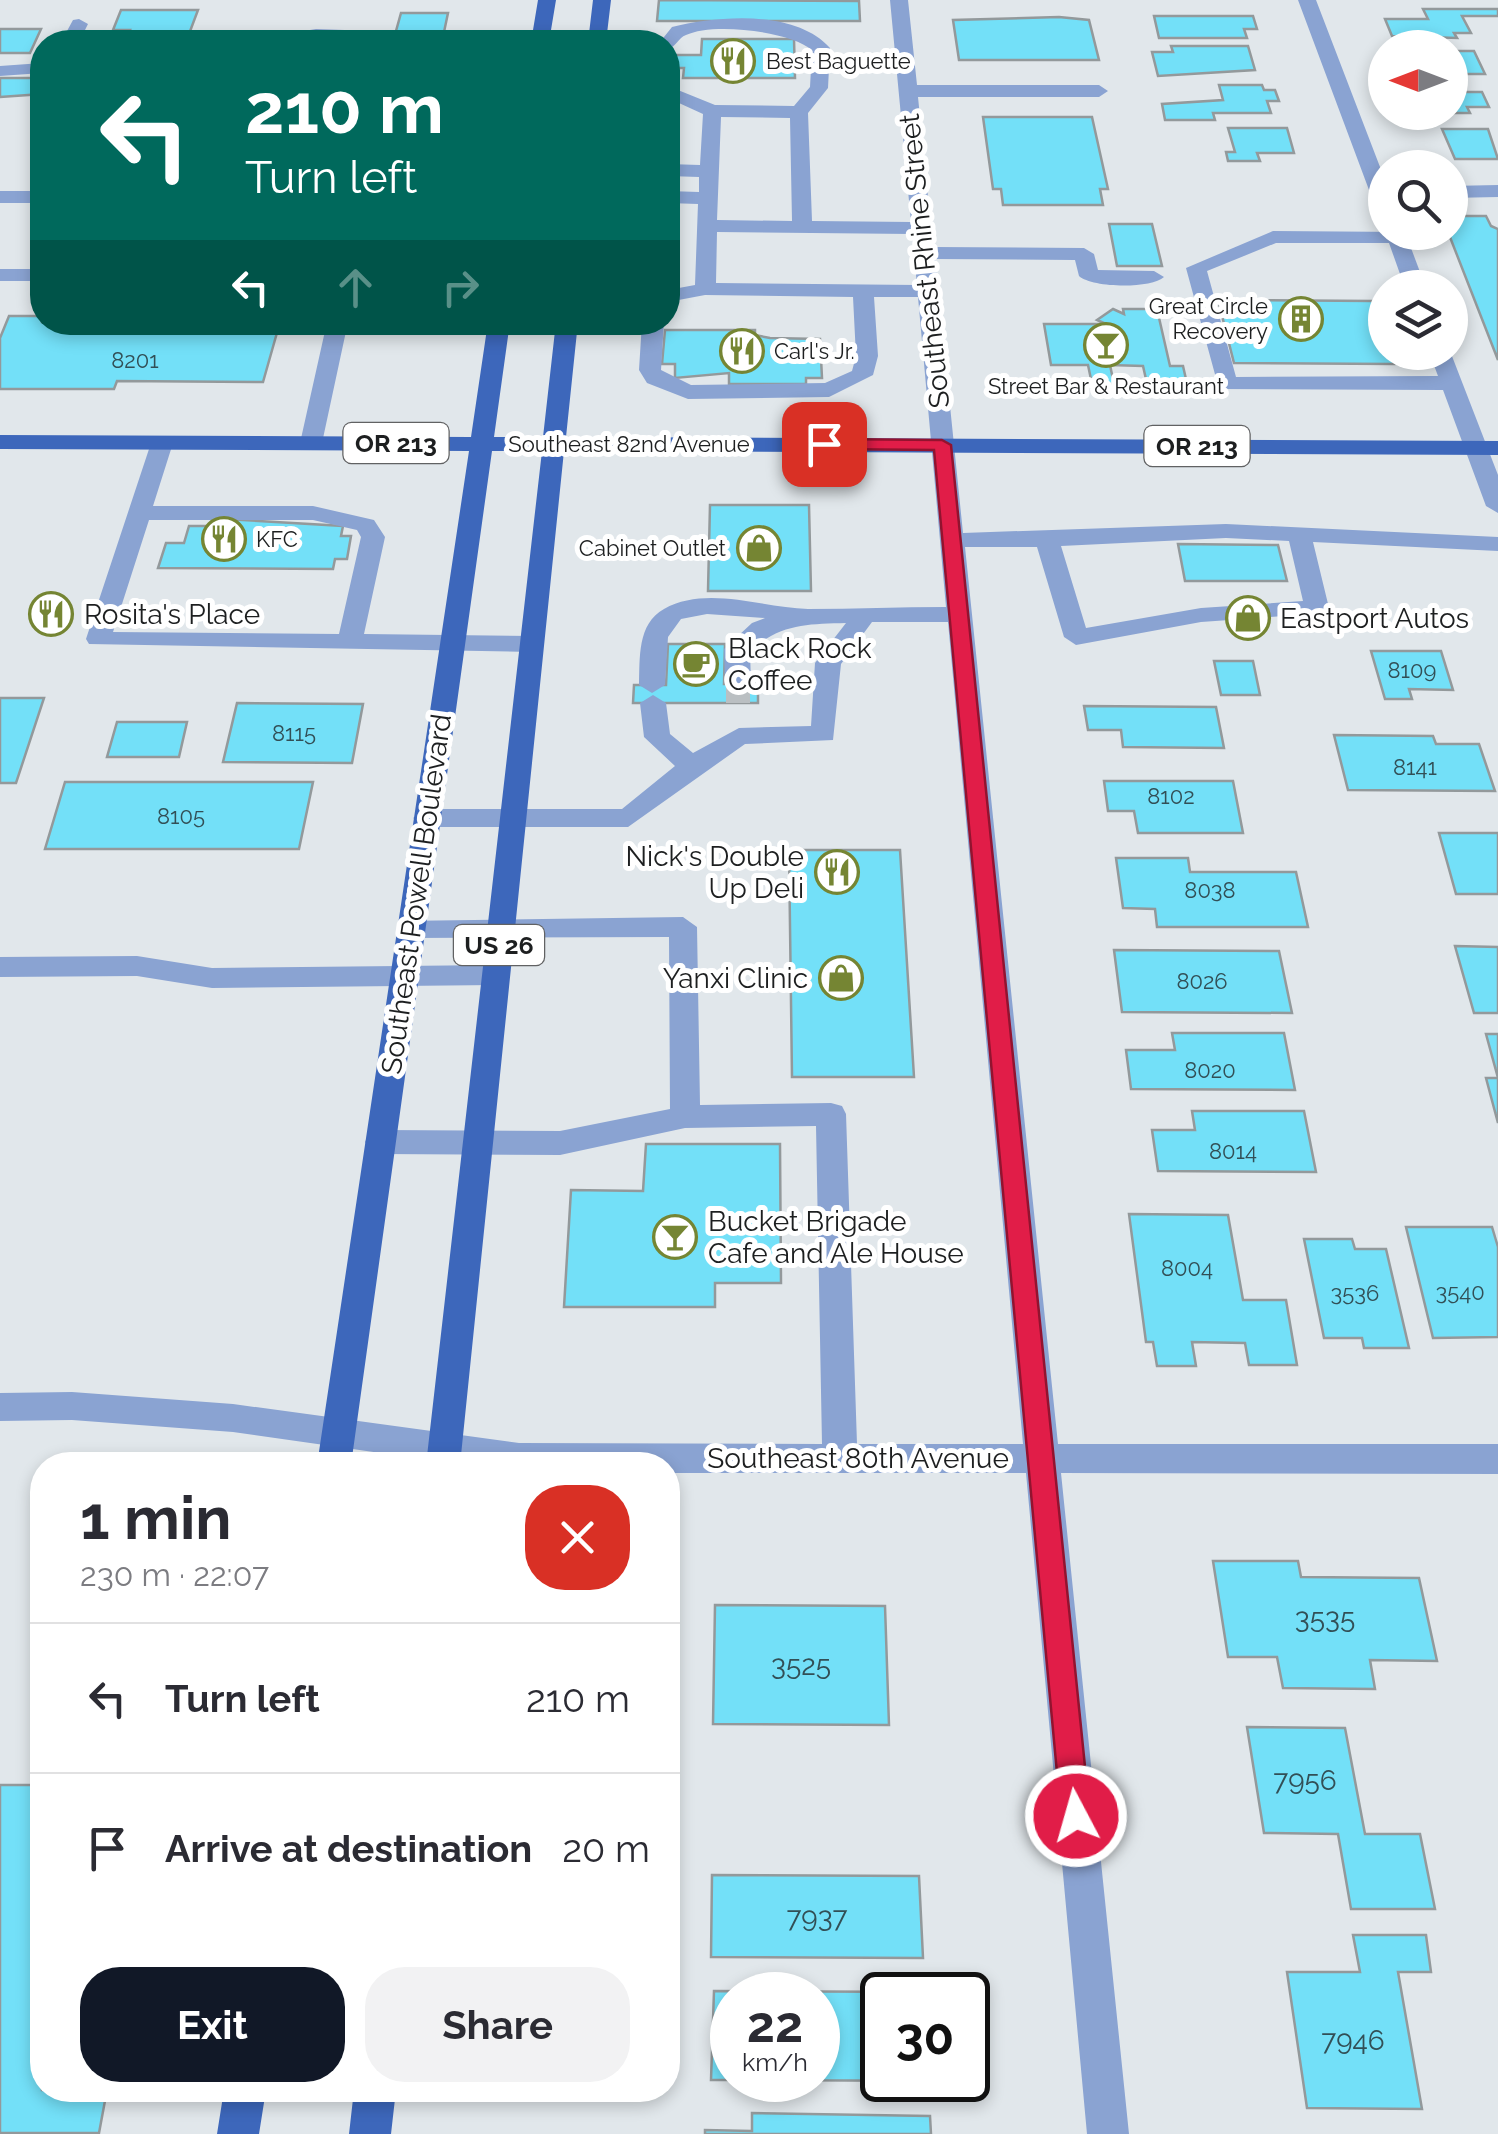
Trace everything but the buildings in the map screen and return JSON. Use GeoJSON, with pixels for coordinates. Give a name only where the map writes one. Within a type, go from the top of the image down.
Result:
{"type":"FeatureCollection","features":[{"type":"Feature","properties":{"kind":"main road"},"geometry":{"type":"LineString","coordinates":[[542,30],[546,0]]}},
{"type":"Feature","properties":{"kind":"main road"},"geometry":{"type":"LineString","coordinates":[[598,30],[602,0]]}},
{"type":"Feature","properties":{"kind":"main road","name":"Southeast Powell Boulevard"},"geometry":{"type":"LineString","coordinates":[[337,1448],[497,335]]}},
{"type":"Feature","properties":{"kind":"main road","name":"US 26"},"geometry":{"type":"LineString","coordinates":[[444,1452],[566,335]]}},
{"type":"Feature","properties":{"kind":"main road","name":"Southeast 82nd Avenue"},"geometry":{"type":"LineString","coordinates":[[0,442],[1487,448]]}},
{"type":"Feature","properties":{"kind":"main road"},"geometry":{"type":"LineString","coordinates":[[238,2134],[243,2102]]}},
{"type":"Feature","properties":{"kind":"main road"},"geometry":{"type":"LineString","coordinates":[[370,2134],[374,2102]]}},
{"type":"Feature","properties":{"kind":"street","name":"Southeast Rhine Street"},"geometry":{"type":"LineString","coordinates":[[899,0],[1108,2134]]}},
{"type":"Feature","properties":{"kind":"street"},"geometry":{"type":"LineString","coordinates":[[1307,0],[1368,158]]}},
{"type":"Feature","properties":{"kind":"street"},"geometry":{"type":"LineString","coordinates":[[76,30],[79,24]]}},
{"type":"Feature","properties":{"kind":"street"},"geometry":{"type":"LineString","coordinates":[[680,31],[780,29],[812,38],[821,48],[823,76],[798,112],[802,227]]}},
{"type":"Feature","properties":{"kind":"street"},"geometry":{"type":"LineString","coordinates":[[0,71],[30,69]]}},
{"type":"Feature","properties":{"kind":"street"},"geometry":{"type":"LineString","coordinates":[[908,91],[1098,91]]}},
{"type":"Feature","properties":{"kind":"street"},"geometry":{"type":"LineString","coordinates":[[680,96],[712,111],[798,112]]}},
{"type":"Feature","properties":{"kind":"street"},"geometry":{"type":"LineString","coordinates":[[704,289],[712,111]]}},
{"type":"Feature","properties":{"kind":"street"},"geometry":{"type":"LineString","coordinates":[[680,170],[710,171]]}},
{"type":"Feature","properties":{"kind":"street"},"geometry":{"type":"LineString","coordinates":[[1468,192],[1498,191]]}},
{"type":"Feature","properties":{"kind":"street"},"geometry":{"type":"LineString","coordinates":[[0,197],[30,197]]}},
{"type":"Feature","properties":{"kind":"street"},"geometry":{"type":"LineString","coordinates":[[680,197],[708,198]]}},
{"type":"Feature","properties":{"kind":"street"},"geometry":{"type":"LineString","coordinates":[[707,226],[802,227],[1084,254],[1089,276],[1154,278]]}},
{"type":"Feature","properties":{"kind":"street"},"geometry":{"type":"LineString","coordinates":[[1368,235],[1273,238],[1196,268],[1227,384],[1452,383]]}},
{"type":"Feature","properties":{"kind":"street"},"geometry":{"type":"LineString","coordinates":[[0,275],[30,275]]}},
{"type":"Feature","properties":{"kind":"street"},"geometry":{"type":"LineString","coordinates":[[680,294],[704,289],[928,290]]}},
{"type":"Feature","properties":{"kind":"street"},"geometry":{"type":"LineString","coordinates":[[652,335],[650,370],[669,386],[688,392],[829,390],[862,375],[867,356],[863,290]]}},
{"type":"Feature","properties":{"kind":"street"},"geometry":{"type":"LineString","coordinates":[[310,443],[335,335]]}},
{"type":"Feature","properties":{"kind":"street"},"geometry":{"type":"LineString","coordinates":[[1447,370],[1487,448],[1498,506]]}},
{"type":"Feature","properties":{"kind":"street"},"geometry":{"type":"LineString","coordinates":[[162,443],[98,639],[532,644]]}},
{"type":"Feature","properties":{"kind":"street"},"geometry":{"type":"LineString","coordinates":[[140,513],[313,514],[347,517],[366,525],[373,537],[350,642]]}},
{"type":"Feature","properties":{"kind":"street"},"geometry":{"type":"LineString","coordinates":[[951,540],[1047,540],[1226,531],[1498,544]]}},
{"type":"Feature","properties":{"kind":"street"},"geometry":{"type":"LineString","coordinates":[[1047,540],[1076,636],[1202,615],[1318,608],[1299,536]]}},
{"type":"Feature","properties":{"kind":"street"},"geometry":{"type":"LineString","coordinates":[[692,766],[657,737],[652,694],[654,641],[660,624],[674,614],[756,607],[800,616],[958,614]]}},
{"type":"Feature","properties":{"kind":"street"},"geometry":{"type":"LineString","coordinates":[[426,818],[628,818],[692,766],[739,736],[824,734],[828,663],[865,615]]}},
{"type":"Feature","properties":{"kind":"street"},"geometry":{"type":"LineString","coordinates":[[739,736],[737,650],[761,628],[800,616]]}},
{"type":"Feature","properties":{"kind":"street"},"geometry":{"type":"LineString","coordinates":[[411,928],[682,927],[685,1116]]}},
{"type":"Feature","properties":{"kind":"street"},"geometry":{"type":"LineString","coordinates":[[0,967],[137,966],[212,978],[496,974]]}},
{"type":"Feature","properties":{"kind":"street"},"geometry":{"type":"LineString","coordinates":[[380,1142],[560,1143],[685,1116],[831,1114],[840,1457]]}},
{"type":"Feature","properties":{"kind":"street","name":"Southeast 80th Avenue"},"geometry":{"type":"LineString","coordinates":[[0,1407],[72,1406],[233,1418],[337,1448],[390,1452]]}},
{"type":"Feature","properties":{"kind":"street","name":"Southeast 80th Avenue"},"geometry":{"type":"LineString","coordinates":[[680,1457],[1498,1460]]}},
{"type":"Feature","properties":{"kind":"tunnel"},"geometry":{"type":"LineString","coordinates":[[738,684],[738,703]]}},
{"type":"Feature","properties":{"kind":"place","name":"Best Baguette"},"geometry":{"type":"Point","coordinates":[733,61]}},
{"type":"Feature","properties":{"kind":"place","name":"Great Circle Recovery"},"geometry":{"type":"Point","coordinates":[1301,319]}},
{"type":"Feature","properties":{"kind":"place","name":"Street Bar & Restaurant"},"geometry":{"type":"Point","coordinates":[1106,345]}},
{"type":"Feature","properties":{"kind":"place","name":"Carl's Jr."},"geometry":{"type":"Point","coordinates":[742,351]}},
{"type":"Feature","properties":{"kind":"place","name":"KFC"},"geometry":{"type":"Point","coordinates":[224,539]}},
{"type":"Feature","properties":{"kind":"place","name":"Cabinet Outlet"},"geometry":{"type":"Point","coordinates":[759,548]}},
{"type":"Feature","properties":{"kind":"place","name":"Rosita's Place"},"geometry":{"type":"Point","coordinates":[51,614]}},
{"type":"Feature","properties":{"kind":"place","name":"Eastport Autos"},"geometry":{"type":"Point","coordinates":[1248,618]}},
{"type":"Feature","properties":{"kind":"place","name":"Black Rock Coffee"},"geometry":{"type":"Point","coordinates":[696,664]}},
{"type":"Feature","properties":{"kind":"place","name":"Nick's Double Up Deli"},"geometry":{"type":"Point","coordinates":[837,872]}},
{"type":"Feature","properties":{"kind":"place","name":"Yanxi Clinic"},"geometry":{"type":"Point","coordinates":[841,978]}},
{"type":"Feature","properties":{"kind":"place","name":"Bucket Brigade Cafe and Ale House"},"geometry":{"type":"Point","coordinates":[675,1237]}},
{"type":"Feature","properties":{"kind":"route"},"geometry":{"type":"LineString","coordinates":[[824,444],[942,445],[1076,1816]]}}]}
